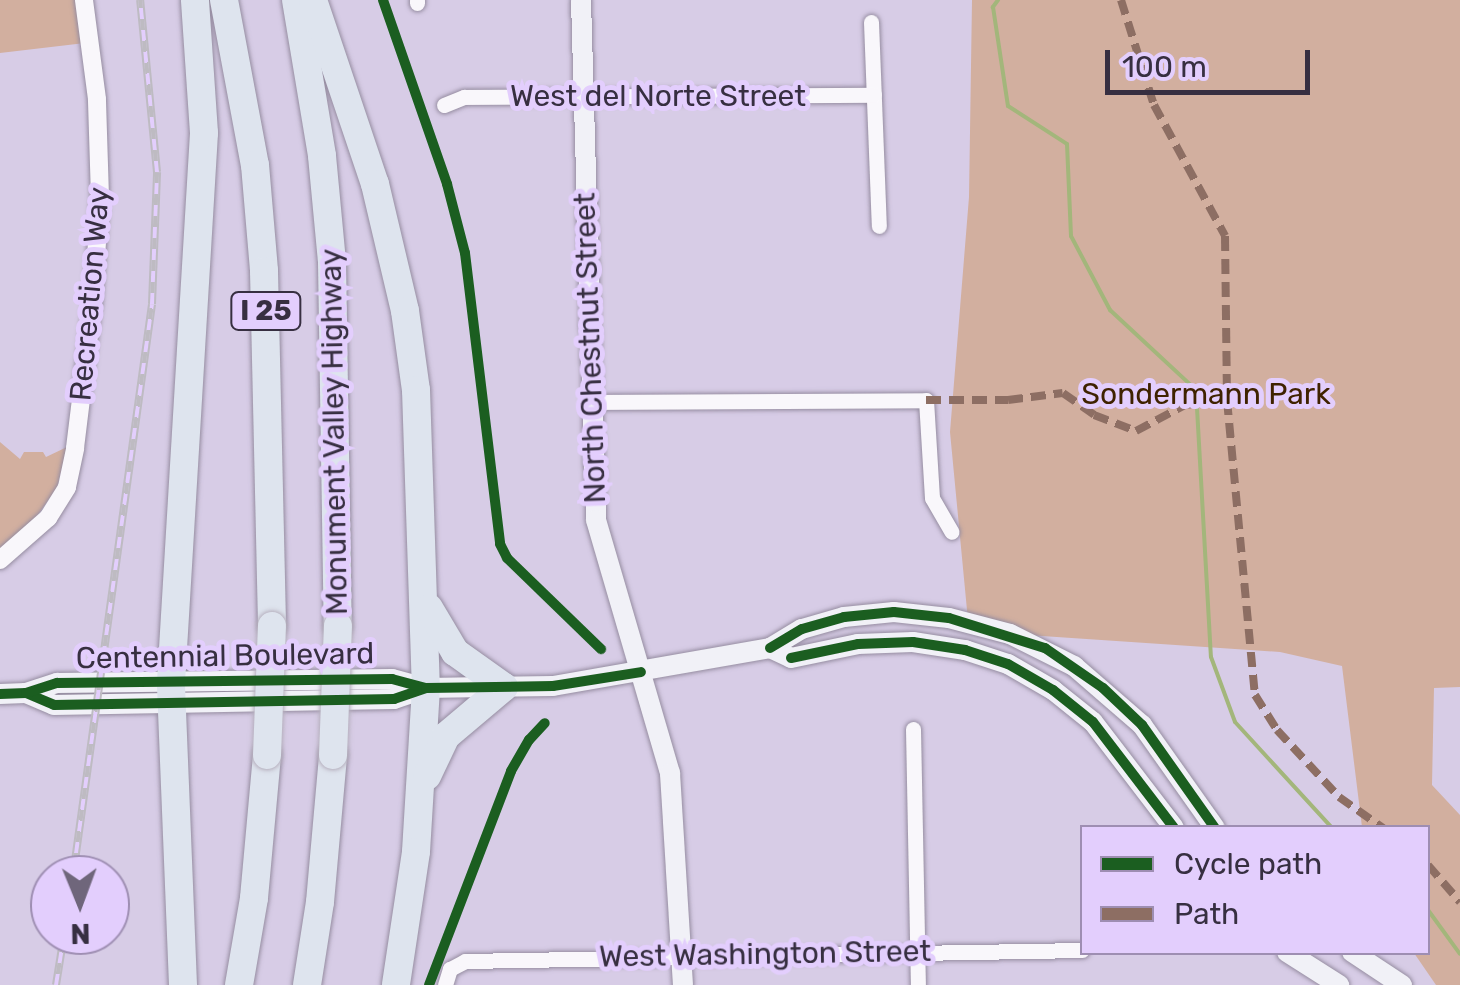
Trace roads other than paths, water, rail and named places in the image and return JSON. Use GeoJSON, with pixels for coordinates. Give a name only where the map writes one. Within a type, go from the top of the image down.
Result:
{"type":"FeatureCollection","features":[{"type":"Feature","properties":{"kind":"highway"},"geometry":{"type":"LineString","coordinates":[[182,985],[171,692],[204,133],[195,0]]}},
{"type":"Feature","properties":{"kind":"highway","name":"I 25"},"geometry":{"type":"LineString","coordinates":[[224,0],[255,165],[264,271],[272,626],[267,754],[254,898],[238,985]]}},
{"type":"Feature","properties":{"kind":"highway","name":"Monument Valley Highway"},"geometry":{"type":"LineString","coordinates":[[296,0],[322,156],[332,262],[338,626],[333,756],[320,902],[307,985]]}},
{"type":"Feature","properties":{"kind":"highway"},"geometry":{"type":"LineString","coordinates":[[312,0],[375,184],[405,311],[418,427],[426,688],[420,804],[396,985]]}},
{"type":"Feature","properties":{"kind":"highway"},"geometry":{"type":"LineString","coordinates":[[420,804],[431,765],[446,736],[504,687],[455,652],[433,619],[426,597]]}},
{"type":"Feature","properties":{"kind":"main road","name":"North Chestnut Street"},"geometry":{"type":"LineString","coordinates":[[581,0],[596,520],[674,792],[683,985]]}},
{"type":"Feature","properties":{"kind":"main road","name":"Centennial Boulevard"},"geometry":{"type":"LineString","coordinates":[[0,694],[26,693],[54,704],[171,692],[394,699],[426,688],[553,686],[770,648],[802,629],[844,618],[894,612],[949,618],[1028,641],[1074,666],[1142,725],[1213,825]]}},
{"type":"Feature","properties":{"kind":"main road","name":"Centennial Boulevard"},"geometry":{"type":"LineString","coordinates":[[770,648],[791,658],[858,644],[913,642],[965,650],[1008,664],[1053,690],[1093,722],[1172,825]]}},
{"type":"Feature","properties":{"kind":"main road"},"geometry":{"type":"LineString","coordinates":[[1291,955],[1340,985]]}},
{"type":"Feature","properties":{"kind":"main road"},"geometry":{"type":"LineString","coordinates":[[1357,955],[1402,985]]}},
{"type":"Feature","properties":{"kind":"street","name":"Recreation Way"},"geometry":{"type":"LineString","coordinates":[[0,560],[48,518],[66,487],[75,448],[93,301],[100,196],[96,98],[84,0]]}},
{"type":"Feature","properties":{"kind":"street"},"geometry":{"type":"LineString","coordinates":[[871,22],[880,226]]}},
{"type":"Feature","properties":{"kind":"street","name":"West del Norte Street"},"geometry":{"type":"LineString","coordinates":[[444,106],[464,97],[874,95]]}},
{"type":"Feature","properties":{"kind":"street"},"geometry":{"type":"LineString","coordinates":[[592,402],[926,400],[932,498],[952,532]]}},
{"type":"Feature","properties":{"kind":"street"},"geometry":{"type":"LineString","coordinates":[[912,729],[918,985]]}},
{"type":"Feature","properties":{"kind":"street","name":"West Washington Street"},"geometry":{"type":"LineString","coordinates":[[448,977],[464,962],[917,950],[1080,950]]}},
{"type":"Feature","properties":{"kind":"waterway"},"geometry":{"type":"LineString","coordinates":[[998,0],[993,7],[1008,106],[1067,144],[1071,236],[1110,310],[1196,390],[1211,657],[1235,722],[1329,825]]}},
{"type":"Feature","properties":{"kind":"waterway"},"geometry":{"type":"LineString","coordinates":[[1430,913],[1460,954]]}},
{"type":"Feature","properties":{"kind":"railway"},"geometry":{"type":"LineString","coordinates":[[76,855],[152,304],[157,172],[140,0]]}},
{"type":"Feature","properties":{"kind":"railway"},"geometry":{"type":"LineString","coordinates":[[56,985],[61,955]]}},
{"type":"Feature","properties":{"kind":"park label","name":"Sondermann Park"},"geometry":{"type":"Point","coordinates":[1206,394]}}]}
